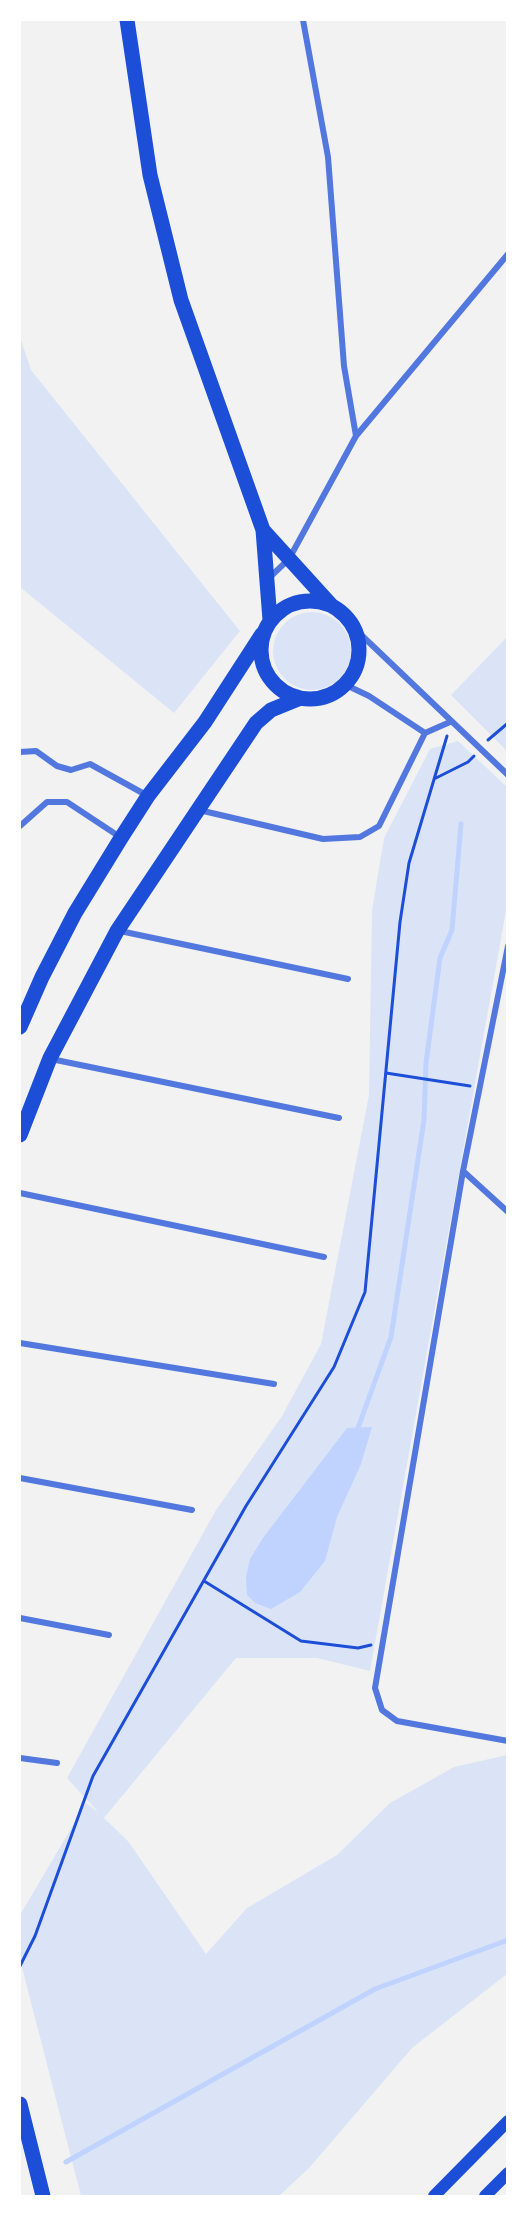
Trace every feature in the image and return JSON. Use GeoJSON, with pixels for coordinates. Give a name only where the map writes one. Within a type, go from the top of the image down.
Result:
{"type":"FeatureCollection","features":[{"type":"Feature","properties":{"kind":"main road"},"geometry":{"type":"LineString","coordinates":[[127,20],[150,175],[181,300],[263,530],[269,579],[270,620]]}},
{"type":"Feature","properties":{"kind":"main road"},"geometry":{"type":"LineString","coordinates":[[262,634],[260,650],[262,667],[270,681],[283,692],[298,699],[314,700],[330,696],[346,685],[359,660],[359,644],[354,628],[345,615],[332,606],[263,530]]}},
{"type":"Feature","properties":{"kind":"main road"},"geometry":{"type":"LineString","coordinates":[[20,1027],[42,976],[75,913],[121,838],[148,796],[205,722],[270,620],[282,609],[298,602],[315,601],[332,606]]}},
{"type":"Feature","properties":{"kind":"main road"},"geometry":{"type":"LineString","coordinates":[[20,1136],[50,1058],[117,931],[256,723],[271,710],[298,699]]}},
{"type":"Feature","properties":{"kind":"main road"},"geometry":{"type":"LineString","coordinates":[[20,2104],[43,2196]]}},
{"type":"Feature","properties":{"kind":"main road"},"geometry":{"type":"LineString","coordinates":[[434,2196],[507,2121]]}},
{"type":"Feature","properties":{"kind":"main road"},"geometry":{"type":"LineString","coordinates":[[484,2196],[507,2174]]}},
{"type":"Feature","properties":{"kind":"street"},"geometry":{"type":"LineString","coordinates":[[303,20],[328,157],[344,366],[356,436]]}},
{"type":"Feature","properties":{"kind":"street"},"geometry":{"type":"LineString","coordinates":[[269,579],[289,559],[356,436],[507,254]]}},
{"type":"Feature","properties":{"kind":"street"},"geometry":{"type":"LineString","coordinates":[[354,628],[507,775]]}},
{"type":"Feature","properties":{"kind":"street"},"geometry":{"type":"LineString","coordinates":[[346,685],[369,696],[425,733]]}},
{"type":"Feature","properties":{"kind":"street"},"geometry":{"type":"LineString","coordinates":[[196,810],[323,839],[360,837],[379,826],[425,733],[450,722]]}},
{"type":"Feature","properties":{"kind":"street"},"geometry":{"type":"LineString","coordinates":[[20,752],[36,751],[57,766],[71,770],[90,764],[148,796]]}},
{"type":"Feature","properties":{"kind":"street"},"geometry":{"type":"LineString","coordinates":[[20,826],[47,802],[67,802],[121,838]]}},
{"type":"Feature","properties":{"kind":"street"},"geometry":{"type":"LineString","coordinates":[[117,931],[348,979]]}},
{"type":"Feature","properties":{"kind":"street"},"geometry":{"type":"LineString","coordinates":[[507,946],[464,1172],[375,1688],[382,1710],[397,1721],[507,1742]]}},
{"type":"Feature","properties":{"kind":"street"},"geometry":{"type":"LineString","coordinates":[[501,978],[507,984]]}},
{"type":"Feature","properties":{"kind":"street"},"geometry":{"type":"LineString","coordinates":[[50,1058],[339,1118]]}},
{"type":"Feature","properties":{"kind":"street"},"geometry":{"type":"LineString","coordinates":[[464,1172],[507,1212]]}},
{"type":"Feature","properties":{"kind":"street"},"geometry":{"type":"LineString","coordinates":[[20,1193],[324,1257]]}},
{"type":"Feature","properties":{"kind":"street"},"geometry":{"type":"LineString","coordinates":[[20,1343],[274,1384]]}},
{"type":"Feature","properties":{"kind":"street"},"geometry":{"type":"LineString","coordinates":[[20,1478],[192,1510]]}},
{"type":"Feature","properties":{"kind":"street"},"geometry":{"type":"LineString","coordinates":[[20,1618],[109,1635]]}},
{"type":"Feature","properties":{"kind":"street"},"geometry":{"type":"LineString","coordinates":[[20,1758],[57,1763]]}},
{"type":"Feature","properties":{"kind":"path"},"geometry":{"type":"LineString","coordinates":[[20,1966],[34,1936],[93,1776],[246,1506],[334,1366],[365,1292],[400,922],[407,875],[450,722]]}},
{"type":"Feature","properties":{"kind":"path"},"geometry":{"type":"LineString","coordinates":[[386,1072],[480,1088]]}},
{"type":"Feature","properties":{"kind":"path"},"geometry":{"type":"LineString","coordinates":[[204,1581],[301,1641],[358,1648],[383,1642]]}},
{"type":"Feature","properties":{"kind":"shaded area"},"geometry":{"type":"Polygon","coordinates":[[[20,337],[31,370],[240,631],[174,713],[20,587],[20,337]]]}},
{"type":"Feature","properties":{"kind":"shaded area"},"geometry":{"type":"Polygon","coordinates":[[[312,612],[327,615],[340,623],[348,636],[351,651],[348,666],[340,679],[327,687],[312,690],[297,687],[284,679],[276,666],[273,651],[276,636],[284,623],[297,615],[312,612]]]}},
{"type":"Feature","properties":{"kind":"shaded area"},"geometry":{"type":"Polygon","coordinates":[[[507,637],[507,751],[451,695],[507,637]]]}},
{"type":"Feature","properties":{"kind":"shaded area"},"geometry":{"type":"Polygon","coordinates":[[[458,741],[507,787],[507,905],[370,1671],[317,1658],[236,1658],[104,1818],[128,1841],[206,1954],[247,1908],[337,1855],[390,1803],[454,1767],[507,1755],[507,1974],[412,2048],[310,2167],[279,2196],[81,2196],[20,1960],[20,1915],[86,1803],[98,1812],[67,1778],[216,1510],[282,1416],[321,1344],[369,1095],[372,910],[384,838],[430,749],[458,741]]]}},
{"type":"Feature","properties":{"kind":"water"},"geometry":{"type":"Polygon","coordinates":[[[372,1427],[361,1464],[337,1517],[325,1561],[300,1592],[271,1609],[255,1603],[247,1595],[246,1577],[250,1559],[263,1538],[347,1428],[372,1427]]]}},
{"type":"Feature","properties":{"kind":"waterway"},"geometry":{"type":"LineString","coordinates":[[358,1428],[391,1337],[424,1120],[426,1063],[440,958],[452,930],[461,824]]}},
{"type":"Feature","properties":{"kind":"waterway"},"geometry":{"type":"LineString","coordinates":[[66,2162],[375,1989],[508,1940]]}}]}
